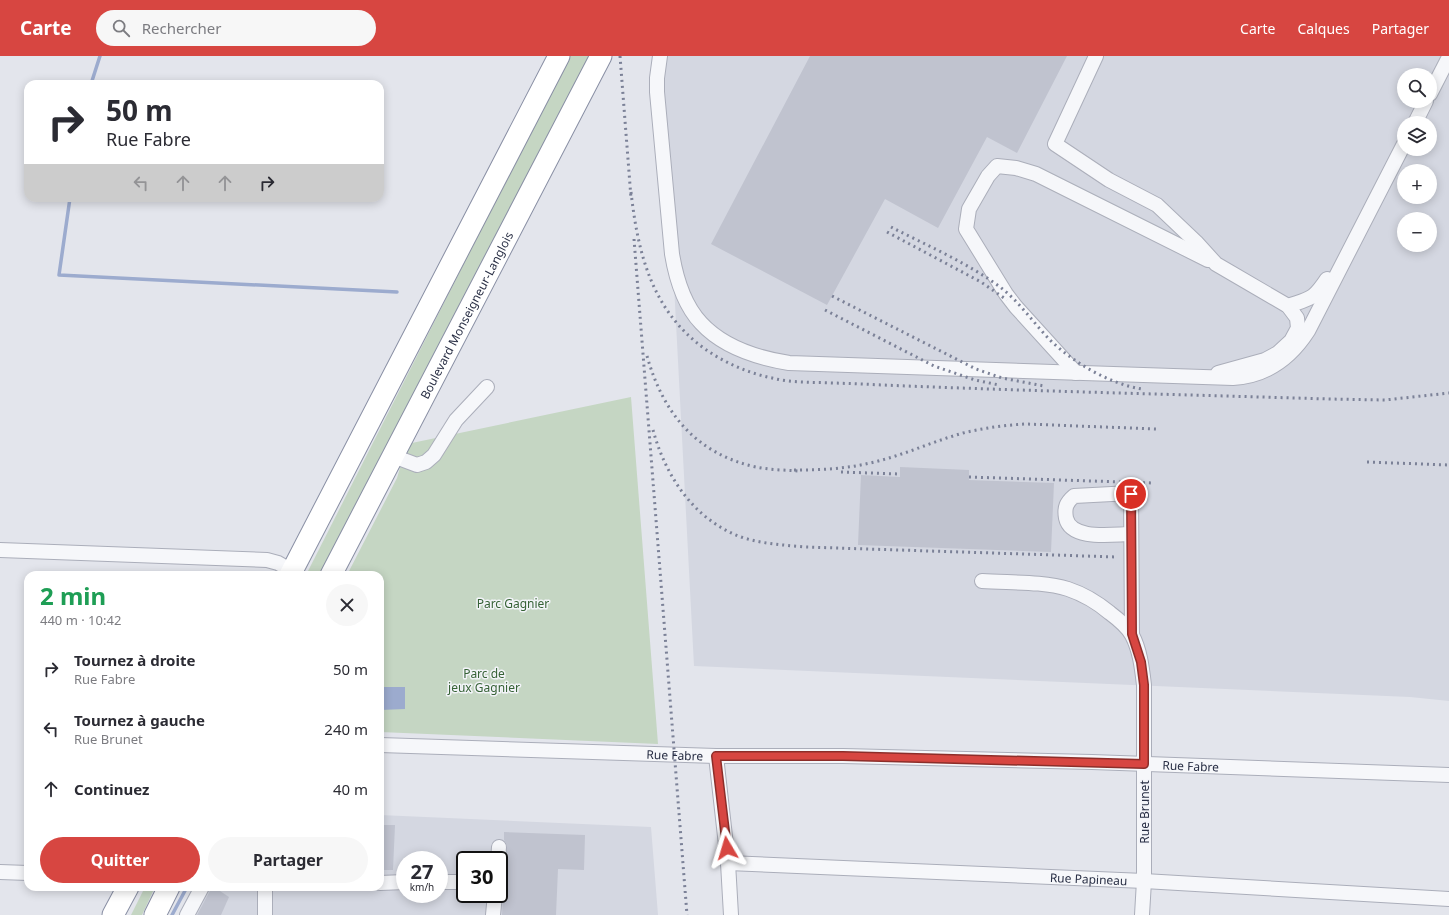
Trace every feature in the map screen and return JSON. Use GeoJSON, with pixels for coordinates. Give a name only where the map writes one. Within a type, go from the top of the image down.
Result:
{"type":"FeatureCollection","features":[{"type":"Feature","properties":{"kind":"highway"},"geometry":{"type":"LineString","coordinates":[[292,571],[559,56]]}},
{"type":"Feature","properties":{"kind":"highway","name":"Boulevard Monseigneur-Langlois"},"geometry":{"type":"LineString","coordinates":[[333,571],[601,56]]}},
{"type":"Feature","properties":{"kind":"highway"},"geometry":{"type":"LineString","coordinates":[[113,915],[126,891]]}},
{"type":"Feature","properties":{"kind":"highway"},"geometry":{"type":"LineString","coordinates":[[155,915],[167,891]]}},
{"type":"Feature","properties":{"kind":"street"},"geometry":{"type":"LineString","coordinates":[[660,56],[657,92],[672,254],[675,273],[683,293],[700,323],[723,340],[750,354],[789,363],[1233,378],[1261,373],[1278,364],[1294,351],[1315,319],[1398,156]]}},
{"type":"Feature","properties":{"kind":"street"},"geometry":{"type":"LineString","coordinates":[[1096,56],[1055,144],[1109,180],[1157,205],[1196,242],[1216,264]]}},
{"type":"Feature","properties":{"kind":"street"},"geometry":{"type":"LineString","coordinates":[[1437,80],[1449,57]]}},
{"type":"Feature","properties":{"kind":"street"},"geometry":{"type":"LineString","coordinates":[[1076,373],[1019,310],[1005,291],[966,229],[970,210],[988,176],[997,166],[1016,168],[1036,174],[1216,264],[1288,306],[1297,318],[1298,328],[1291,341],[1278,353],[1264,360],[1204,377]]}},
{"type":"Feature","properties":{"kind":"street"},"geometry":{"type":"LineString","coordinates":[[1288,306],[1309,300],[1319,292],[1366,218]]}},
{"type":"Feature","properties":{"kind":"street"},"geometry":{"type":"LineString","coordinates":[[393,456],[417,465],[426,462],[434,455],[456,420],[487,387]]}},
{"type":"Feature","properties":{"kind":"street"},"geometry":{"type":"LineString","coordinates":[[1131,534],[1084,534],[1074,530],[1067,524],[1065,512],[1067,502],[1074,496],[1131,494],[1132,634]]}},
{"type":"Feature","properties":{"kind":"street"},"geometry":{"type":"LineString","coordinates":[[0,550],[267,560],[278,564],[288,571]]}},
{"type":"Feature","properties":{"kind":"street"},"geometry":{"type":"LineString","coordinates":[[982,581],[1048,584],[1068,589],[1086,597],[1103,608],[1119,620],[1132,634]]}},
{"type":"Feature","properties":{"kind":"street","name":"Rue Brunet"},"geometry":{"type":"LineString","coordinates":[[1132,634],[1141,662],[1144,685],[1144,881],[1142,915]]}},
{"type":"Feature","properties":{"kind":"street","name":"Rue Fabre"},"geometry":{"type":"LineString","coordinates":[[384,745],[716,756],[843,756],[1144,764],[1449,775]]}},
{"type":"Feature","properties":{"kind":"street"},"geometry":{"type":"LineString","coordinates":[[716,756],[728,863],[731,915]]}},
{"type":"Feature","properties":{"kind":"street","name":"Rue Papineau"},"geometry":{"type":"LineString","coordinates":[[728,863],[1144,881],[1449,899]]}},
{"type":"Feature","properties":{"kind":"street"},"geometry":{"type":"LineString","coordinates":[[0,872],[24,873]]}},
{"type":"Feature","properties":{"kind":"street"},"geometry":{"type":"LineString","coordinates":[[384,883],[396,882]]}},
{"type":"Feature","properties":{"kind":"street"},"geometry":{"type":"LineString","coordinates":[[187,915],[200,891]]}},
{"type":"Feature","properties":{"kind":"street"},"geometry":{"type":"LineString","coordinates":[[265,891],[265,915]]}},
{"type":"Feature","properties":{"kind":"street"},"geometry":{"type":"LineString","coordinates":[[493,915],[494,903]]}},
{"type":"Feature","properties":{"kind":"shaded area"},"geometry":{"type":"Polygon","coordinates":[[[662,56],[1449,56],[1449,701],[1410,697],[694,666],[662,56]]]}},
{"type":"Feature","properties":{"kind":"shaded area"},"geometry":{"type":"Polygon","coordinates":[[[384,815],[651,827],[658,915],[179,915],[191,891],[384,891],[384,815]]]}},
{"type":"Feature","properties":{"kind":"green space"},"geometry":{"type":"Polygon","coordinates":[[[570,56],[591,56],[321,571],[308,571],[570,56]]]}},
{"type":"Feature","properties":{"kind":"green space","name":"Parc Gagnier"},"geometry":{"type":"Polygon","coordinates":[[[631,397],[658,744],[384,732],[384,571],[349,571],[397,478],[407,444],[631,397]]]}},
{"type":"Feature","properties":{"kind":"green space"},"geometry":{"type":"Polygon","coordinates":[[[143,891],[153,891],[142,915],[131,915],[143,891]]]}},
{"type":"Feature","properties":{"kind":"water"},"geometry":{"type":"Polygon","coordinates":[[[384,687],[405,687],[405,709],[384,710],[384,687]]]}},
{"type":"Feature","properties":{"kind":"building"},"geometry":{"type":"Polygon","coordinates":[[[810,56],[1067,56],[1017,153],[987,137],[938,228],[885,199],[827,305],[711,244],[810,56]]]}},
{"type":"Feature","properties":{"kind":"building"},"geometry":{"type":"Polygon","coordinates":[[[900,467],[969,470],[969,480],[1054,483],[1051,552],[858,545],[861,475],[900,477],[900,467]]]}},
{"type":"Feature","properties":{"kind":"building"},"geometry":{"type":"Polygon","coordinates":[[[384,825],[395,825],[393,870],[384,870],[384,825]]]}},
{"type":"Feature","properties":{"kind":"building"},"geometry":{"type":"Polygon","coordinates":[[[504,832],[585,835],[584,870],[558,869],[556,915],[502,915],[503,903],[508,903],[508,851],[504,840],[504,832]]]}},
{"type":"Feature","properties":{"kind":"building"},"geometry":{"type":"Polygon","coordinates":[[[210,891],[220,891],[229,897],[221,915],[197,915],[210,891]]]}},
{"type":"Feature","properties":{"kind":"waterway"},"geometry":{"type":"LineString","coordinates":[[92,80],[100,56]]}},
{"type":"Feature","properties":{"kind":"waterway"},"geometry":{"type":"LineString","coordinates":[[69,202],[59,275],[397,292]]}},
{"type":"Feature","properties":{"kind":"waterway"},"geometry":{"type":"LineString","coordinates":[[172,915],[185,891]]}},
{"type":"Feature","properties":{"kind":"railway"},"geometry":{"type":"LineString","coordinates":[[620,56],[631,198]]}},
{"type":"Feature","properties":{"kind":"railway"},"geometry":{"type":"LineString","coordinates":[[631,192],[638,237],[644,259],[651,280],[660,299],[672,317],[687,334],[705,349],[721,359],[737,367],[779,380],[1033,390],[1329,399],[1385,400],[1449,393]]}},
{"type":"Feature","properties":{"kind":"railway"},"geometry":{"type":"LineString","coordinates":[[891,227],[961,262],[988,278],[1014,299],[1045,335],[1072,358],[1106,378],[1118,383],[1142,389]]}},
{"type":"Feature","properties":{"kind":"railway"},"geometry":{"type":"LineString","coordinates":[[887,232],[981,282],[1007,300]]}},
{"type":"Feature","properties":{"kind":"railway"},"geometry":{"type":"LineString","coordinates":[[634,239],[687,915]]}},
{"type":"Feature","properties":{"kind":"railway"},"geometry":{"type":"LineString","coordinates":[[832,296],[976,369],[1002,378],[1044,386]]}},
{"type":"Feature","properties":{"kind":"railway"},"geometry":{"type":"LineString","coordinates":[[825,310],[934,366],[975,380],[999,385]]}},
{"type":"Feature","properties":{"kind":"railway"},"geometry":{"type":"LineString","coordinates":[[647,356],[662,396],[685,428],[699,441],[716,452],[735,461],[761,468],[799,471]]}},
{"type":"Feature","properties":{"kind":"railway"},"geometry":{"type":"LineString","coordinates":[[794,470],[832,469],[861,465],[894,457],[939,440],[963,433],[1002,426],[1026,424],[1156,429]]}},
{"type":"Feature","properties":{"kind":"railway"},"geometry":{"type":"LineString","coordinates":[[653,430],[666,465],[685,496],[711,521],[727,531],[744,538],[767,543],[805,547],[1117,557]]}},
{"type":"Feature","properties":{"kind":"railway"},"geometry":{"type":"LineString","coordinates":[[1367,462],[1449,465]]}},
{"type":"Feature","properties":{"kind":"railway"},"geometry":{"type":"LineString","coordinates":[[841,472],[900,474]]}},
{"type":"Feature","properties":{"kind":"railway"},"geometry":{"type":"LineString","coordinates":[[969,477],[1153,483]]}},
{"type":"Feature","properties":{"kind":"route"},"geometry":{"type":"LineString","coordinates":[[727,848],[716,756],[843,756],[1144,764],[1144,685],[1141,662],[1132,634],[1131,494]]}},
{"type":"Feature","properties":{"kind":"park label","name":"Parc de jeux Gagnier"},"geometry":{"type":"Point","coordinates":[484,680]}}]}
